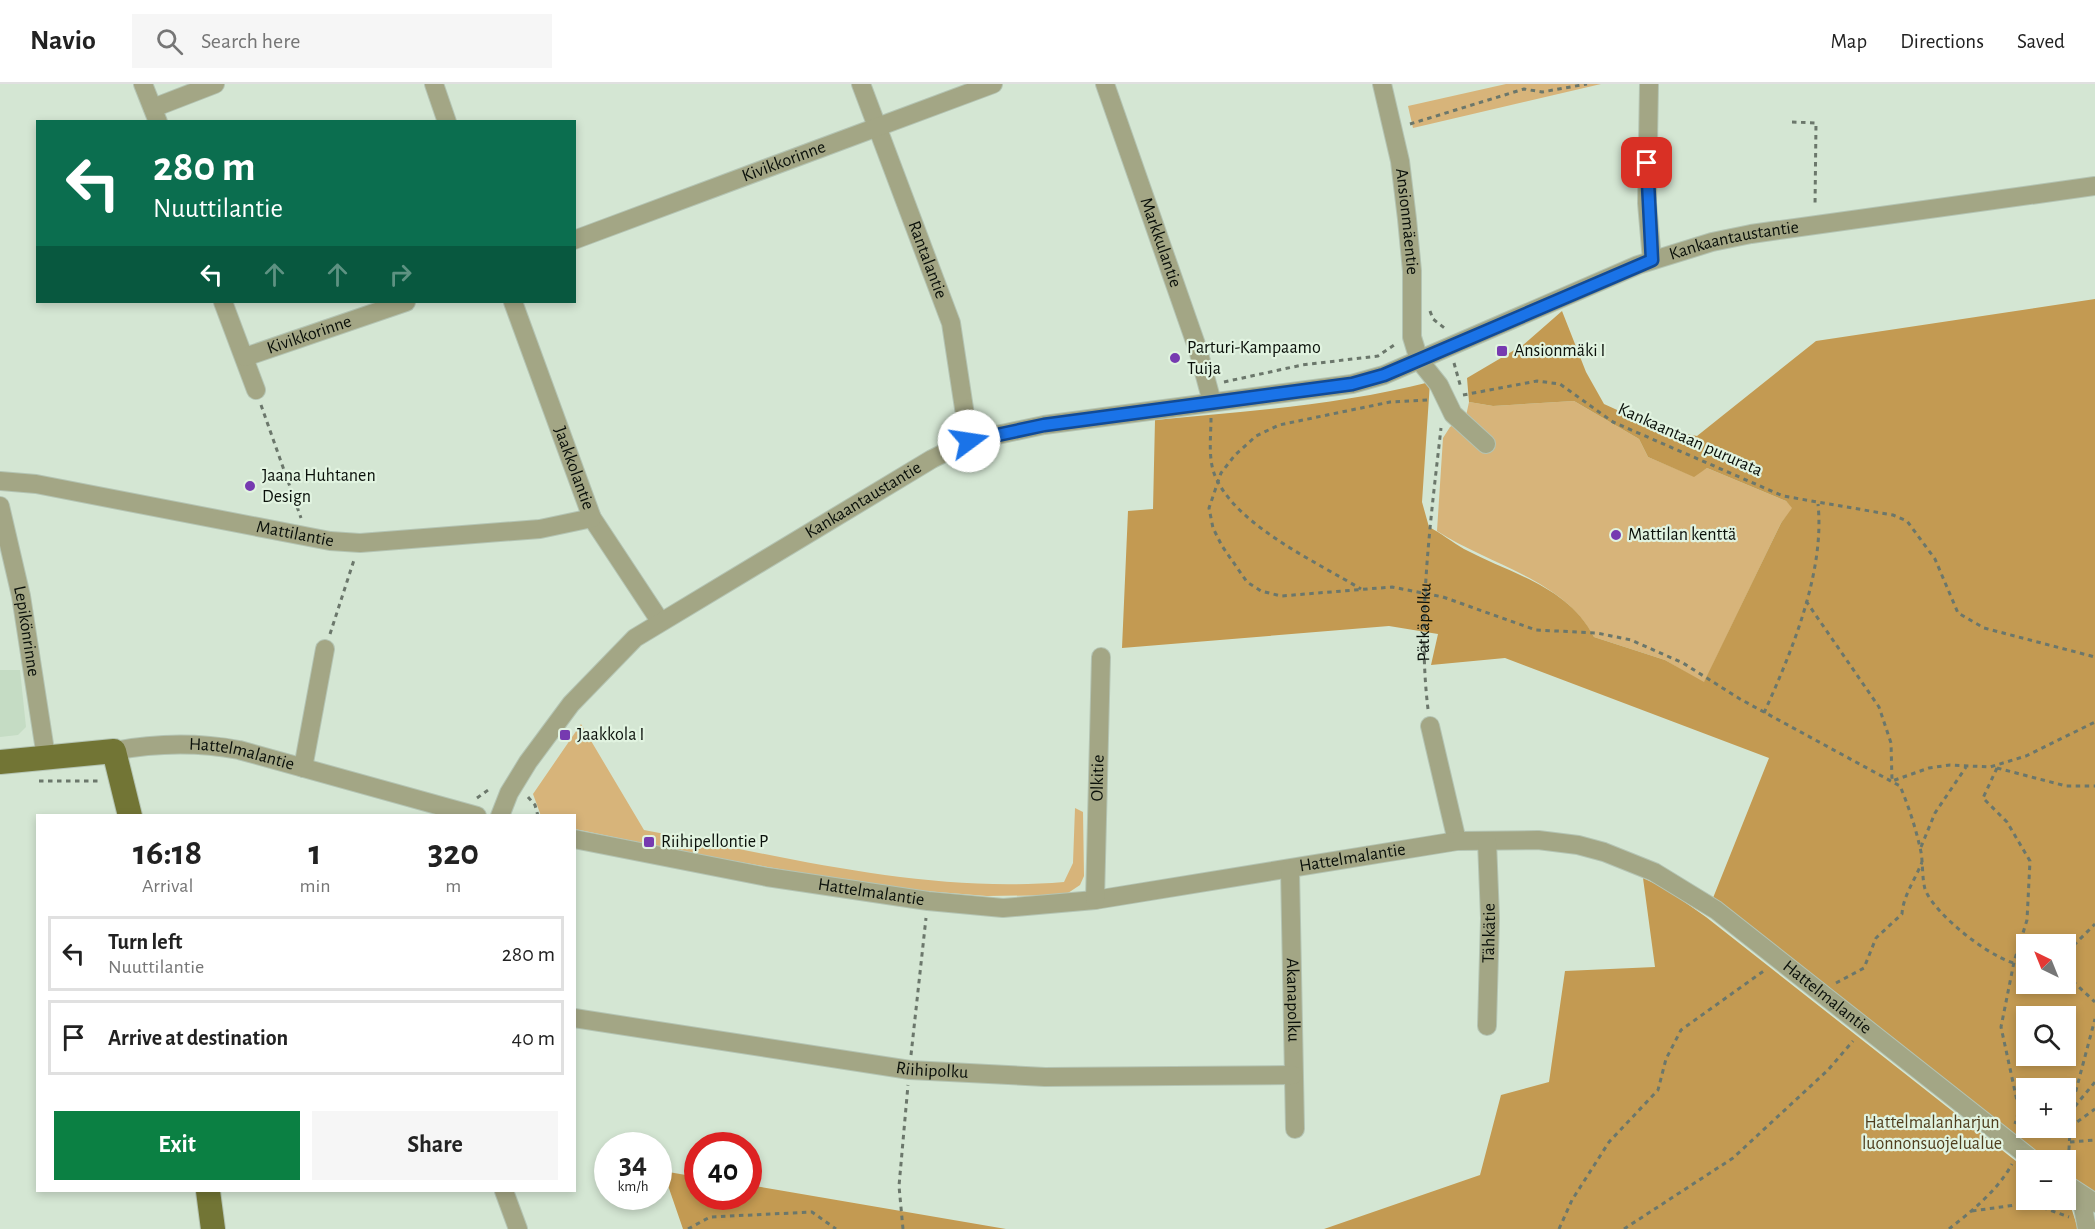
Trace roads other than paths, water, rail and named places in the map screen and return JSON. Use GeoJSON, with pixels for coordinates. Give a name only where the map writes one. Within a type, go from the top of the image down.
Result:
{"type":"FeatureCollection","features":[{"type":"Feature","properties":{"kind":"main road","name":"Hattelmalantie"},"geometry":{"type":"LineString","coordinates":[[0,762],[114,751]]}},
{"type":"Feature","properties":{"kind":"main road"},"geometry":{"type":"LineString","coordinates":[[114,751],[130,814]]}},
{"type":"Feature","properties":{"kind":"main road"},"geometry":{"type":"LineString","coordinates":[[208,1192],[213,1229]]}},
{"type":"Feature","properties":{"kind":"street"},"geometry":{"type":"LineString","coordinates":[[143,84],[155,115],[215,84]]}},
{"type":"Feature","properties":{"kind":"street"},"geometry":{"type":"LineString","coordinates":[[434,84],[446,120]]}},
{"type":"Feature","properties":{"kind":"street","name":"Rantalantie"},"geometry":{"type":"LineString","coordinates":[[861,84],[951,323],[969,441]]}},
{"type":"Feature","properties":{"kind":"street","name":"Kivikkorinne"},"geometry":{"type":"LineString","coordinates":[[576,239],[993,84]]}},
{"type":"Feature","properties":{"kind":"street","name":"Markkulantie"},"geometry":{"type":"LineString","coordinates":[[1105,84],[1198,350],[1212,402]]}},
{"type":"Feature","properties":{"kind":"street","name":"Ansionmäentie"},"geometry":{"type":"LineString","coordinates":[[1383,84],[1400,161],[1412,272],[1412,337],[1419,360]]}},
{"type":"Feature","properties":{"kind":"street"},"geometry":{"type":"LineString","coordinates":[[1649,84],[1647,203],[1652,260]]}},
{"type":"Feature","properties":{"kind":"street","name":"Kankaantaustantie"},"geometry":{"type":"LineString","coordinates":[[501,814],[509,793],[528,762],[571,704],[611,659],[660,621],[932,459],[969,441],[1044,425],[1352,384],[1384,375],[1652,260],[1751,234],[2095,186]]}},
{"type":"Feature","properties":{"kind":"street"},"geometry":{"type":"LineString","coordinates":[[223,303],[256,390]]}},
{"type":"Feature","properties":{"kind":"street","name":"Kivikkorinne"},"geometry":{"type":"LineString","coordinates":[[245,357],[403,303]]}},
{"type":"Feature","properties":{"kind":"street","name":"Jaakkolantie"},"geometry":{"type":"LineString","coordinates":[[513,303],[592,518],[660,621]]}},
{"type":"Feature","properties":{"kind":"street"},"geometry":{"type":"LineString","coordinates":[[1419,360],[1439,385],[1453,414],[1485,444]]}},
{"type":"Feature","properties":{"kind":"street","name":"Mattilantie"},"geometry":{"type":"LineString","coordinates":[[0,481],[36,484],[330,542],[360,543],[540,529],[592,518]]}},
{"type":"Feature","properties":{"kind":"street","name":"Lepikönrinne"},"geometry":{"type":"LineString","coordinates":[[0,506],[21,596],[46,758]]}},
{"type":"Feature","properties":{"kind":"street"},"geometry":{"type":"LineString","coordinates":[[303,768],[325,650]]}},
{"type":"Feature","properties":{"kind":"street","name":"Olkitie"},"geometry":{"type":"LineString","coordinates":[[1095,900],[1101,657]]}},
{"type":"Feature","properties":{"kind":"street"},"geometry":{"type":"LineString","coordinates":[[1431,726],[1457,841]]}},
{"type":"Feature","properties":{"kind":"street","name":"Hattelmalantie"},"geometry":{"type":"LineString","coordinates":[[114,751],[145,745],[205,744],[303,768],[470,814]]}},
{"type":"Feature","properties":{"kind":"street","name":"Hattelmalantie"},"geometry":{"type":"LineString","coordinates":[[576,839],[767,877],[928,902],[1003,908],[1095,900],[1457,841],[1538,840],[1578,845],[1631,862],[1673,883],[1716,910],[2018,1150]]}},
{"type":"Feature","properties":{"kind":"street","name":"Tähkätie"},"geometry":{"type":"LineString","coordinates":[[1487,841],[1490,918],[1487,1026]]}},
{"type":"Feature","properties":{"kind":"street","name":"Akanapolku"},"geometry":{"type":"LineString","coordinates":[[1290,870],[1295,1129]]}},
{"type":"Feature","properties":{"kind":"street","name":"Riihipolku"},"geometry":{"type":"LineString","coordinates":[[576,1018],[910,1070],[1045,1077],[1293,1075]]}},
{"type":"Feature","properties":{"kind":"street"},"geometry":{"type":"LineString","coordinates":[[504,1192],[518,1229]]}},
{"type":"Feature","properties":{"kind":"street"},"geometry":{"type":"LineString","coordinates":[[2077,1192],[2086,1226]]}},
{"type":"Feature","properties":{"kind":"place","name":"Ansionmäki I"},"geometry":{"type":"Point","coordinates":[1502,351]}},
{"type":"Feature","properties":{"kind":"place","name":"Parturi-Kampaamo Tuija"},"geometry":{"type":"Point","coordinates":[1175,358]}},
{"type":"Feature","properties":{"kind":"place","name":"Jaana Huhtanen Design"},"geometry":{"type":"Point","coordinates":[250,486]}},
{"type":"Feature","properties":{"kind":"place","name":"Mattilan kenttä"},"geometry":{"type":"Point","coordinates":[1616,535]}},
{"type":"Feature","properties":{"kind":"place","name":"Jaakkola I"},"geometry":{"type":"Point","coordinates":[565,735]}},
{"type":"Feature","properties":{"kind":"place","name":"Riihipellontie P"},"geometry":{"type":"Point","coordinates":[649,842]}},
{"type":"Feature","properties":{"kind":"park label","name":"Hattelmalanharjun luonnonsuojelualue"},"geometry":{"type":"Point","coordinates":[1932,1133]}}]}
